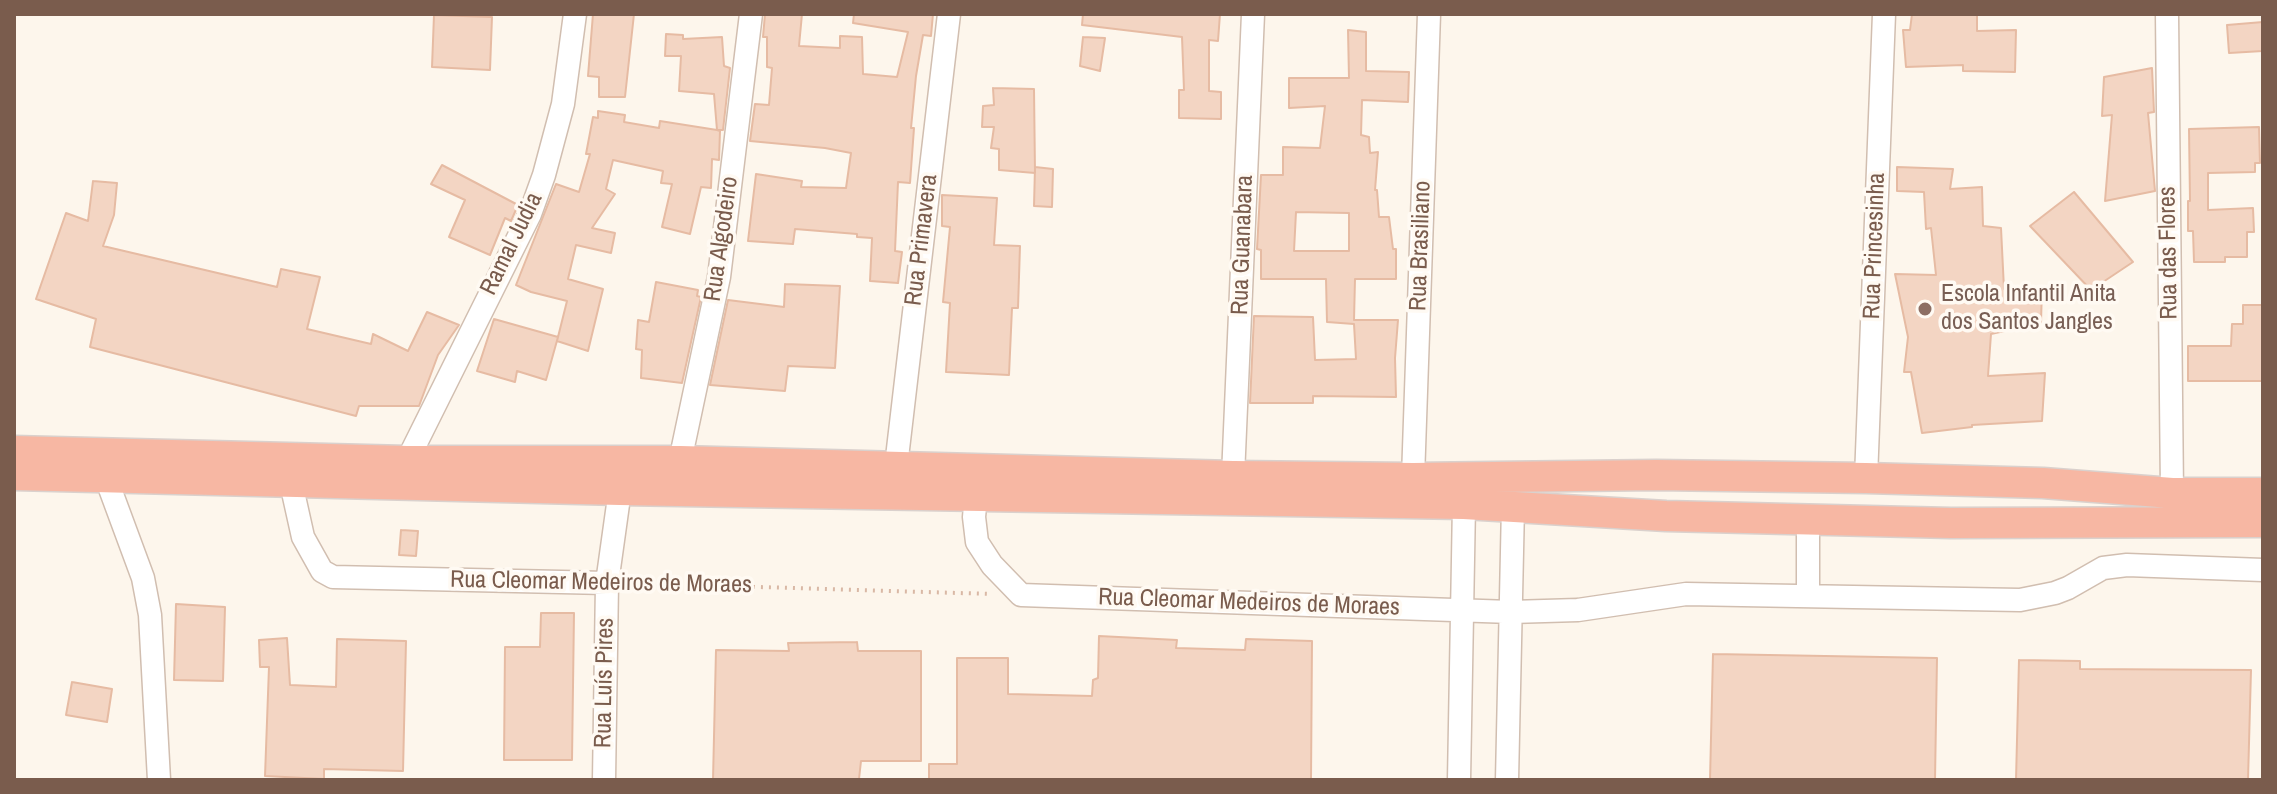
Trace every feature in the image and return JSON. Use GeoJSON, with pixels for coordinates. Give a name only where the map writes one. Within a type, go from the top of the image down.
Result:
{"type":"FeatureCollection","features":[{"type":"Feature","properties":{"kind":"highway"},"geometry":{"type":"LineString","coordinates":[[14,451],[407,461],[680,461],[1233,476],[1866,478],[2043,483],[2172,493],[2263,493]]}},
{"type":"Feature","properties":{"kind":"highway"},"geometry":{"type":"LineString","coordinates":[[14,475],[620,490],[1464,504],[1666,516],[1951,523],[2263,522]]}},
{"type":"Feature","properties":{"kind":"highway"},"geometry":{"type":"LineString","coordinates":[[1666,516],[1659,497],[1660,489],[1671,476]]}},
{"type":"Feature","properties":{"kind":"highway"},"geometry":{"type":"LineString","coordinates":[[1951,523],[1965,505],[1965,496],[1955,480]]}},
{"type":"Feature","properties":{"kind":"street","name":"Ramal Judia"},"geometry":{"type":"LineString","coordinates":[[407,461],[530,214],[563,104],[575,14]]}},
{"type":"Feature","properties":{"kind":"street","name":"Rua Algodeiro"},"geometry":{"type":"LineString","coordinates":[[680,461],[719,277],[751,14]]}},
{"type":"Feature","properties":{"kind":"street","name":"Rua Primavera"},"geometry":{"type":"LineString","coordinates":[[896,466],[949,14]]}},
{"type":"Feature","properties":{"kind":"street","name":"Rua Guanabara"},"geometry":{"type":"LineString","coordinates":[[1233,476],[1253,14]]}},
{"type":"Feature","properties":{"kind":"street","name":"Rua Brasiliano"},"geometry":{"type":"LineString","coordinates":[[1413,478],[1429,14]]}},
{"type":"Feature","properties":{"kind":"street","name":"Rua Princesinha"},"geometry":{"type":"LineString","coordinates":[[1866,478],[1884,14]]}},
{"type":"Feature","properties":{"kind":"street","name":"Rua das Flores"},"geometry":{"type":"LineString","coordinates":[[2167,14],[2172,493]]}},
{"type":"Feature","properties":{"kind":"street"},"geometry":{"type":"LineString","coordinates":[[106,478],[143,578],[150,615],[159,780]]}},
{"type":"Feature","properties":{"kind":"street","name":"Rua Cleomar Medeiros de Moraes"},"geometry":{"type":"LineString","coordinates":[[291,483],[303,537],[322,571],[333,577],[607,583]]}},
{"type":"Feature","properties":{"kind":"street","name":"Rua Luís Pires"},"geometry":{"type":"LineString","coordinates":[[604,780],[607,583],[620,490]]}},
{"type":"Feature","properties":{"kind":"street"},"geometry":{"type":"LineString","coordinates":[[976,496],[974,517],[977,542],[992,565],[1021,595]]}},
{"type":"Feature","properties":{"kind":"street"},"geometry":{"type":"LineString","coordinates":[[1459,780],[1464,504]]}},
{"type":"Feature","properties":{"kind":"street"},"geometry":{"type":"LineString","coordinates":[[1507,780],[1513,506]]}},
{"type":"Feature","properties":{"kind":"street"},"geometry":{"type":"LineString","coordinates":[[1808,519],[1808,596]]}},
{"type":"Feature","properties":{"kind":"street","name":"Rua Cleomar Medeiros de Moraes"},"geometry":{"type":"LineString","coordinates":[[1021,595],[1511,612],[1578,610],[1686,594],[2020,600],[2068,588],[2103,568],[2127,565],[2263,570]]}},
{"type":"Feature","properties":{"kind":"path","name":"Rua Cleomar Medeiros de Moraes"},"geometry":{"type":"LineString","coordinates":[[607,583],[1021,595]]}},
{"type":"Feature","properties":{"kind":"building"},"geometry":{"type":"Polygon","coordinates":[[[593,14],[634,14],[625,97],[599,97],[599,77],[588,76],[593,14]]]}},
{"type":"Feature","properties":{"kind":"building"},"geometry":{"type":"Polygon","coordinates":[[[765,14],[802,14],[799,46],[840,48],[840,36],[862,37],[863,74],[897,77],[908,32],[853,23],[854,14],[933,14],[931,36],[923,35],[916,76],[910,183],[898,182],[895,251],[902,252],[898,283],[870,281],[872,238],[795,229],[793,244],[748,241],[756,174],[802,181],[801,187],[846,188],[851,153],[750,141],[755,104],[769,105],[772,68],[767,67],[767,37],[763,37],[765,14]]]}},
{"type":"Feature","properties":{"kind":"building"},"geometry":{"type":"Polygon","coordinates":[[[1083,14],[1220,14],[1218,41],[1209,40],[1209,91],[1221,92],[1221,119],[1179,118],[1179,90],[1184,90],[1182,37],[1082,25],[1083,14]]]}},
{"type":"Feature","properties":{"kind":"building"},"geometry":{"type":"Polygon","coordinates":[[[1912,14],[1977,14],[1977,31],[2016,30],[2015,72],[1963,71],[1963,65],[1906,67],[1903,30],[1910,30],[1912,14]]]}},
{"type":"Feature","properties":{"kind":"building"},"geometry":{"type":"Polygon","coordinates":[[[434,15],[492,17],[490,70],[432,67],[434,15]]]}},
{"type":"Feature","properties":{"kind":"building"},"geometry":{"type":"Polygon","coordinates":[[[2263,22],[2263,51],[2229,53],[2227,25],[2263,22]]]}},
{"type":"Feature","properties":{"kind":"building"},"geometry":{"type":"Polygon","coordinates":[[[1348,30],[1366,32],[1366,71],[1409,72],[1408,102],[1362,100],[1361,135],[1369,137],[1370,153],[1378,152],[1375,190],[1379,217],[1389,217],[1393,249],[1396,249],[1396,279],[1355,279],[1354,320],[1398,320],[1396,397],[1313,396],[1313,403],[1250,403],[1254,316],[1313,317],[1315,360],[1356,359],[1354,324],[1327,322],[1326,279],[1261,279],[1261,250],[1257,249],[1261,175],[1283,175],[1283,147],[1320,148],[1325,106],[1289,108],[1289,78],[1349,78],[1348,30]],[[1296,212],[1294,251],[1349,251],[1349,213],[1296,212]]]}},
{"type":"Feature","properties":{"kind":"building"},"geometry":{"type":"Polygon","coordinates":[[[666,34],[683,35],[683,39],[722,37],[724,66],[730,68],[723,130],[717,130],[714,94],[679,91],[681,56],[665,56],[666,34]]]}},
{"type":"Feature","properties":{"kind":"building"},"geometry":{"type":"Polygon","coordinates":[[[1083,37],[1105,38],[1100,71],[1080,66],[1083,37]]]}},
{"type":"Feature","properties":{"kind":"building"},"geometry":{"type":"Polygon","coordinates":[[[2152,68],[2154,112],[2148,113],[2155,191],[2105,201],[2112,115],[2102,116],[2104,77],[2152,68]]]}},
{"type":"Feature","properties":{"kind":"building"},"geometry":{"type":"Polygon","coordinates":[[[993,88],[1034,89],[1035,173],[999,170],[999,149],[991,148],[994,127],[982,127],[983,106],[994,105],[993,88]]]}},
{"type":"Feature","properties":{"kind":"building"},"geometry":{"type":"Polygon","coordinates":[[[598,111],[625,115],[624,122],[659,128],[660,121],[720,131],[719,160],[712,159],[711,188],[701,187],[690,234],[662,227],[672,184],[661,183],[663,171],[613,160],[606,189],[615,194],[592,228],[615,233],[611,253],[576,245],[568,279],[603,289],[588,351],[557,341],[567,301],[516,285],[556,184],[579,192],[590,154],[586,154],[593,117],[598,118],[598,111]]]}},
{"type":"Feature","properties":{"kind":"building"},"geometry":{"type":"Polygon","coordinates":[[[2259,127],[2260,163],[2255,163],[2255,172],[2208,173],[2208,210],[2253,208],[2254,232],[2247,232],[2247,257],[2225,257],[2225,262],[2194,262],[2193,231],[2188,231],[2189,129],[2259,127]]]}},
{"type":"Feature","properties":{"kind":"building"},"geometry":{"type":"Polygon","coordinates":[[[442,165],[518,205],[511,221],[505,218],[490,255],[449,237],[465,200],[431,184],[442,165]]]}},
{"type":"Feature","properties":{"kind":"building"},"geometry":{"type":"Polygon","coordinates":[[[1035,167],[1053,169],[1052,207],[1034,206],[1035,167]]]}},
{"type":"Feature","properties":{"kind":"building"},"geometry":{"type":"Polygon","coordinates":[[[1897,167],[1953,169],[1950,189],[1982,187],[1983,226],[2001,228],[2004,289],[2042,287],[2041,323],[1991,334],[1988,376],[2045,373],[2042,421],[1972,425],[1922,433],[1911,372],[1904,372],[1908,337],[1895,274],[1936,275],[1931,228],[1926,229],[1924,192],[1897,191],[1897,167]]]}},
{"type":"Feature","properties":{"kind":"building"},"geometry":{"type":"Polygon","coordinates":[[[93,181],[117,183],[114,215],[103,246],[277,287],[281,269],[320,277],[307,329],[371,344],[373,334],[408,351],[427,312],[459,325],[438,355],[419,406],[359,406],[356,416],[90,347],[96,319],[36,299],[66,213],[88,221],[93,181]]]}},
{"type":"Feature","properties":{"kind":"building"},"geometry":{"type":"Polygon","coordinates":[[[2074,192],[2133,262],[2091,290],[2030,226],[2074,192]]]}},
{"type":"Feature","properties":{"kind":"building"},"geometry":{"type":"Polygon","coordinates":[[[942,195],[997,198],[994,245],[1020,246],[1018,308],[1012,308],[1009,375],[946,372],[950,303],[943,302],[950,227],[942,226],[942,195]]]}},
{"type":"Feature","properties":{"kind":"building"},"geometry":{"type":"Polygon","coordinates":[[[656,282],[698,290],[697,296],[701,297],[682,383],[641,378],[642,350],[636,349],[638,320],[649,322],[656,282]]]}},
{"type":"Feature","properties":{"kind":"building"},"geometry":{"type":"Polygon","coordinates":[[[785,284],[840,286],[835,368],[788,366],[785,391],[710,385],[728,300],[784,307],[785,284]]]}},
{"type":"Feature","properties":{"kind":"building"},"geometry":{"type":"Polygon","coordinates":[[[2243,305],[2263,305],[2263,381],[2188,381],[2188,346],[2231,346],[2232,324],[2243,324],[2243,305]]]}},
{"type":"Feature","properties":{"kind":"building"},"geometry":{"type":"Polygon","coordinates":[[[494,319],[558,337],[546,380],[517,371],[515,382],[477,371],[494,319]]]}},
{"type":"Feature","properties":{"kind":"building"},"geometry":{"type":"Polygon","coordinates":[[[401,530],[418,531],[416,556],[399,555],[401,530]]]}},
{"type":"Feature","properties":{"kind":"building"},"geometry":{"type":"Polygon","coordinates":[[[176,604],[225,607],[223,681],[174,680],[176,604]]]}},
{"type":"Feature","properties":{"kind":"building"},"geometry":{"type":"Polygon","coordinates":[[[541,613],[574,613],[572,760],[504,760],[505,647],[540,647],[541,613]]]}},
{"type":"Feature","properties":{"kind":"building"},"geometry":{"type":"Polygon","coordinates":[[[1099,636],[1177,640],[1176,648],[1245,650],[1246,639],[1312,641],[1311,780],[929,780],[929,764],[957,764],[957,658],[1008,658],[1008,694],[1092,696],[1093,680],[1098,678],[1099,636]]]}},
{"type":"Feature","properties":{"kind":"building"},"geometry":{"type":"Polygon","coordinates":[[[287,638],[290,685],[336,687],[337,639],[406,641],[403,771],[324,769],[324,779],[265,776],[269,667],[260,667],[259,640],[287,638]]]}},
{"type":"Feature","properties":{"kind":"building"},"geometry":{"type":"Polygon","coordinates":[[[857,642],[858,651],[921,651],[921,761],[861,761],[859,779],[713,780],[716,650],[789,651],[788,643],[857,642]]]}},
{"type":"Feature","properties":{"kind":"building"},"geometry":{"type":"Polygon","coordinates":[[[1713,654],[1937,658],[1935,780],[1710,780],[1713,654]]]}},
{"type":"Feature","properties":{"kind":"building"},"geometry":{"type":"Polygon","coordinates":[[[2019,660],[2080,661],[2080,669],[2251,670],[2248,780],[2016,780],[2019,660]]]}},
{"type":"Feature","properties":{"kind":"building"},"geometry":{"type":"Polygon","coordinates":[[[72,682],[112,689],[107,722],[66,715],[72,682]]]}},
{"type":"Feature","properties":{"kind":"place","name":"Escola Infantil Anita dos Santos Jangles"},"geometry":{"type":"Point","coordinates":[1925,309]}}]}
